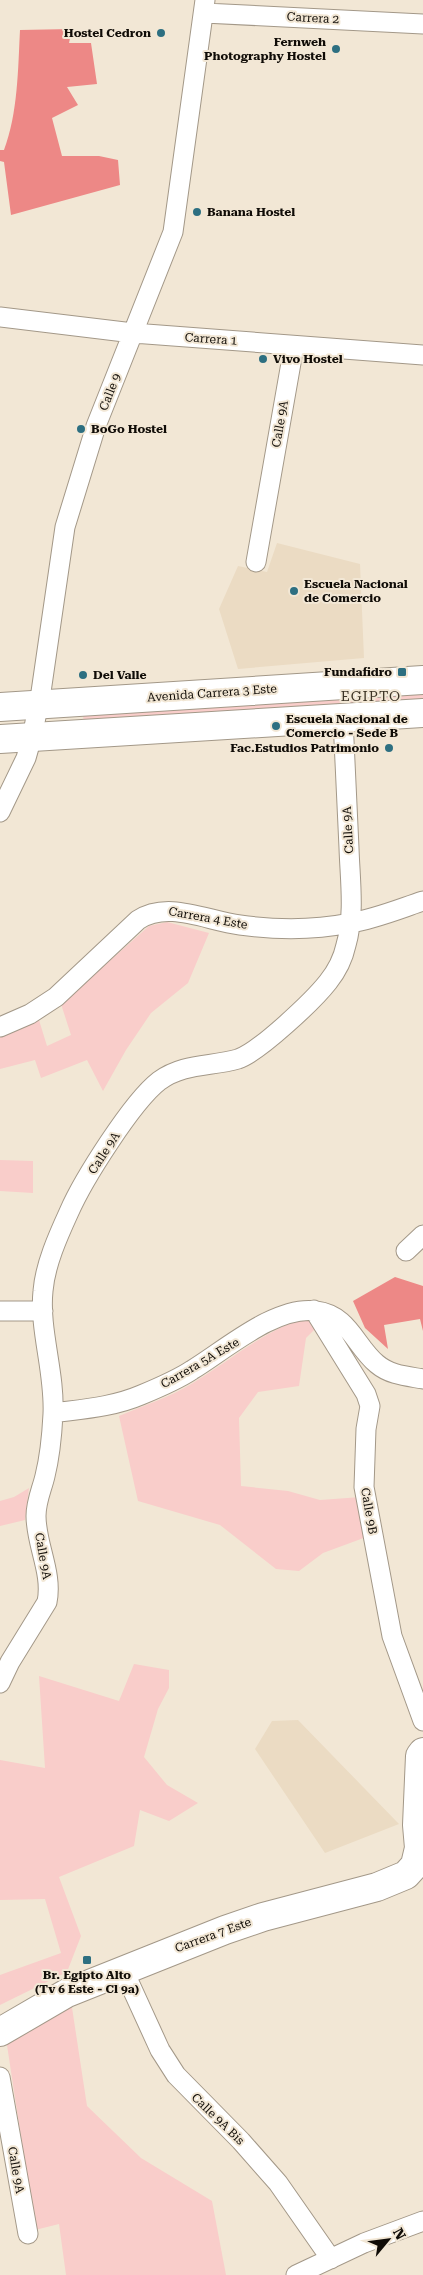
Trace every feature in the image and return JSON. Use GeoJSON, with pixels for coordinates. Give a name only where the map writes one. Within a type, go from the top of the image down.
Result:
{"type":"FeatureCollection","features":[{"type":"Feature","properties":{"kind":"main road","name":"Avenida Carrera 3 Este"},"geometry":{"type":"LineString","coordinates":[[0,707],[423,680]]}},
{"type":"Feature","properties":{"kind":"main road"},"geometry":{"type":"LineString","coordinates":[[0,739],[423,713]]}},
{"type":"Feature","properties":{"kind":"main road"},"geometry":{"type":"LineString","coordinates":[[421,1851],[417,1825],[420,1756],[423,1752]]}},
{"type":"Feature","properties":{"kind":"main road","name":"Carrera 7 Este"},"geometry":{"type":"LineString","coordinates":[[0,2032],[44,2004],[123,1970],[263,1917],[394,1881],[406,1875],[415,1865],[421,1851]]}},
{"type":"Feature","properties":{"kind":"street","name":"Carrera 2"},"geometry":{"type":"LineString","coordinates":[[204,6],[423,24]]}},
{"type":"Feature","properties":{"kind":"street","name":"Calle 9"},"geometry":{"type":"LineString","coordinates":[[0,812],[23,765],[32,737],[39,704],[66,526],[96,426],[173,232],[204,6]]}},
{"type":"Feature","properties":{"kind":"street","name":"Carrera 1"},"geometry":{"type":"LineString","coordinates":[[0,317],[133,334],[423,355]]}},
{"type":"Feature","properties":{"kind":"street","name":"Calle 9A"},"geometry":{"type":"LineString","coordinates":[[256,562],[294,346]]}},
{"type":"Feature","properties":{"kind":"street","name":"Calle 9A"},"geometry":{"type":"LineString","coordinates":[[0,1683],[10,1662],[47,1602],[49,1594],[47,1571],[36,1517],[47,1466],[53,1413],[53,1383],[43,1311],[43,1290],[49,1263],[69,1212],[107,1148],[135,1107],[160,1081],[180,1069],[241,1058],[258,1048],[327,983],[342,958],[350,923],[343,719]]}},
{"type":"Feature","properties":{"kind":"street","name":"Carrera 4 Este"},"geometry":{"type":"LineString","coordinates":[[0,1027],[30,1014],[56,997],[138,920],[154,911],[166,910],[221,922],[270,928],[296,928],[350,923],[423,901]]}},
{"type":"Feature","properties":{"kind":"street"},"geometry":{"type":"LineString","coordinates":[[406,1252],[423,1235]]}},
{"type":"Feature","properties":{"kind":"street"},"geometry":{"type":"LineString","coordinates":[[314,1310],[331,1315],[345,1324],[370,1358],[384,1369],[400,1375],[423,1379]]}},
{"type":"Feature","properties":{"kind":"street","name":"Carrera 5A Este"},"geometry":{"type":"LineString","coordinates":[[53,1413],[121,1403],[190,1372],[281,1316],[314,1310]]}},
{"type":"Feature","properties":{"kind":"street","name":"Calle 9B"},"geometry":{"type":"LineString","coordinates":[[314,1310],[334,1339],[370,1406],[366,1429],[364,1487],[392,1636],[423,1721]]}},
{"type":"Feature","properties":{"kind":"street"},"geometry":{"type":"LineString","coordinates":[[0,1311],[43,1311]]}},
{"type":"Feature","properties":{"kind":"street","name":"Calle 9A Bis"},"geometry":{"type":"LineString","coordinates":[[123,1970],[160,2050],[176,2076],[267,2170],[315,2232],[331,2258]]}},
{"type":"Feature","properties":{"kind":"street","name":"Calle 9A"},"geometry":{"type":"LineString","coordinates":[[0,2077],[2,2102],[28,2234]]}},
{"type":"Feature","properties":{"kind":"street"},"geometry":{"type":"LineString","coordinates":[[296,2275],[364,2243],[423,2221]]}},
{"type":"Feature","properties":{"kind":"shaded area"},"geometry":{"type":"Polygon","coordinates":[[[72,29],[69,43],[91,43],[97,84],[67,87],[78,105],[52,118],[62,156],[99,156],[118,160],[120,185],[11,215],[4,162],[0,161],[0,150],[4,150],[9,136],[15,106],[20,30],[72,29]]]}},
{"type":"Feature","properties":{"kind":"shaded area","name":"Escuela Nacional de Comercio"},"geometry":{"type":"Polygon","coordinates":[[[277,543],[360,564],[364,658],[238,669],[219,609],[238,566],[267,572],[277,543]]]}},
{"type":"Feature","properties":{"kind":"shaded area"},"geometry":{"type":"Polygon","coordinates":[[[423,688],[423,702],[84,727],[83,714],[423,688]]]}},
{"type":"Feature","properties":{"kind":"shaded area"},"geometry":{"type":"Polygon","coordinates":[[[167,922],[209,933],[188,983],[151,1013],[126,1050],[103,1091],[87,1060],[41,1078],[35,1060],[0,1069],[0,1037],[39,1020],[47,1046],[71,1035],[61,1004],[149,926],[167,922]]]}},
{"type":"Feature","properties":{"kind":"shaded area"},"geometry":{"type":"Polygon","coordinates":[[[0,1160],[33,1161],[33,1193],[0,1191],[0,1160]]]}},
{"type":"Feature","properties":{"kind":"shaded area"},"geometry":{"type":"Polygon","coordinates":[[[395,1277],[423,1286],[423,1331],[420,1319],[384,1325],[388,1349],[365,1328],[353,1301],[395,1277]]]}},
{"type":"Feature","properties":{"kind":"shaded area"},"geometry":{"type":"Polygon","coordinates":[[[308,1317],[317,1327],[306,1338],[299,1386],[258,1392],[239,1418],[241,1486],[288,1491],[320,1500],[361,1497],[369,1536],[323,1553],[299,1571],[276,1569],[220,1525],[138,1501],[119,1416],[184,1388],[248,1346],[277,1330],[308,1317]]]}},
{"type":"Feature","properties":{"kind":"shaded area"},"geometry":{"type":"Polygon","coordinates":[[[29,1488],[25,1520],[0,1526],[0,1501],[14,1497],[29,1488]]]}},
{"type":"Feature","properties":{"kind":"shaded area"},"geometry":{"type":"Polygon","coordinates":[[[134,1664],[169,1670],[169,1688],[158,1709],[144,1757],[167,1785],[198,1803],[169,1821],[140,1810],[134,1846],[59,1877],[81,1936],[67,1972],[0,2005],[0,1975],[61,1953],[45,1899],[0,1900],[0,1760],[45,1768],[39,1676],[119,1701],[134,1664]]]}},
{"type":"Feature","properties":{"kind":"shaded area"},"geometry":{"type":"Polygon","coordinates":[[[298,1720],[399,1824],[325,1853],[255,1749],[272,1721],[298,1720]]]}},
{"type":"Feature","properties":{"kind":"shaded area"},"geometry":{"type":"Polygon","coordinates":[[[71,2001],[87,2106],[141,2158],[212,2201],[226,2275],[66,2275],[59,2224],[35,2230],[7,2045],[71,2001]]]}},
{"type":"Feature","properties":{"kind":"place","name":"Hostel Cedron"},"geometry":{"type":"Point","coordinates":[161,33]}},
{"type":"Feature","properties":{"kind":"place","name":"Fernweh Photography Hostel"},"geometry":{"type":"Point","coordinates":[336,49]}},
{"type":"Feature","properties":{"kind":"place","name":"Banana Hostel"},"geometry":{"type":"Point","coordinates":[197,212]}},
{"type":"Feature","properties":{"kind":"place","name":"Vivo Hostel"},"geometry":{"type":"Point","coordinates":[263,359]}},
{"type":"Feature","properties":{"kind":"place","name":"BoGo Hostel"},"geometry":{"type":"Point","coordinates":[81,429]}},
{"type":"Feature","properties":{"kind":"place","name":"Escuela Nacional de Comercio"},"geometry":{"type":"Point","coordinates":[294,591]}},
{"type":"Feature","properties":{"kind":"place","name":"Fundafidro"},"geometry":{"type":"Point","coordinates":[402,672]}},
{"type":"Feature","properties":{"kind":"place","name":"Del Valle"},"geometry":{"type":"Point","coordinates":[83,675]}},
{"type":"Feature","properties":{"kind":"place","name":"Escuela Nacional de Comercio - Sede B"},"geometry":{"type":"Point","coordinates":[276,726]}},
{"type":"Feature","properties":{"kind":"place","name":"Fac.Estudios Patrimonio"},"geometry":{"type":"Point","coordinates":[389,748]}},
{"type":"Feature","properties":{"kind":"place","name":"Br. Egipto Alto (Tv 6 Este - Cl 9a)"},"geometry":{"type":"Point","coordinates":[87,1960]}},
{"type":"Feature","properties":{"kind":"district","name":"EGIPTO"},"geometry":{"type":"Point","coordinates":[371,696]}}]}
